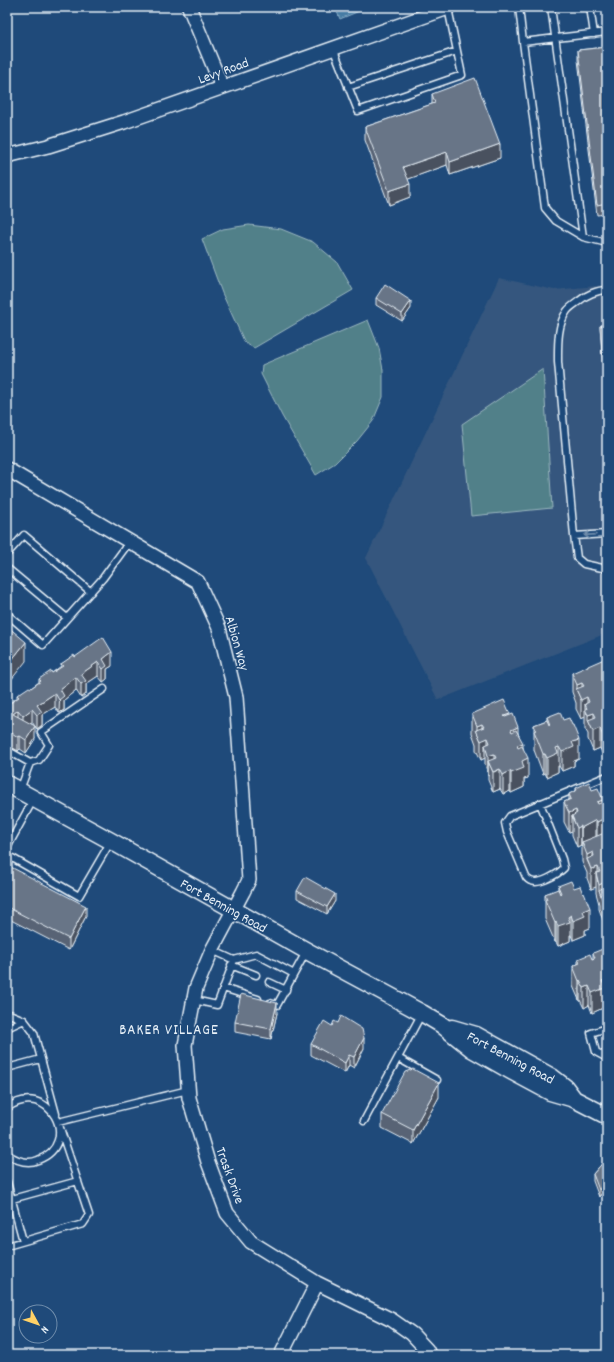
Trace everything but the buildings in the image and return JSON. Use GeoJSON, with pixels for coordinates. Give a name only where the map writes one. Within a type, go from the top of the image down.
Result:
{"type":"FeatureCollection","features":[{"type":"Feature","properties":{"kind":"street"},"geometry":{"type":"LineString","coordinates":[[189,7],[222,87]]}},
{"type":"Feature","properties":{"kind":"street","name":"Levy Road"},"geometry":{"type":"LineString","coordinates":[[7,156],[48,146],[124,122],[449,7]]}},
{"type":"Feature","properties":{"kind":"street","name":"Albion Way"},"geometry":{"type":"LineString","coordinates":[[7,469],[198,582],[219,628],[236,697],[248,880],[234,910]]}},
{"type":"Feature","properties":{"kind":"street","name":"Fort Benning Road"},"geometry":{"type":"LineString","coordinates":[[13,788],[442,1025],[476,1035],[552,1077],[565,1087],[574,1098],[605,1110]]}},
{"type":"Feature","properties":{"kind":"street","name":"Trask Drive"},"geometry":{"type":"LineString","coordinates":[[234,910],[212,950],[196,988],[185,1045],[189,1098],[208,1162],[227,1213],[251,1242],[317,1283],[392,1320],[412,1334],[427,1350],[429,1355]]}},
{"type":"Feature","properties":{"kind":"street"},"geometry":{"type":"LineString","coordinates":[[281,1355],[317,1283]]}},
{"type":"Feature","properties":{"kind":"lane"},"geometry":{"type":"LineString","coordinates":[[333,48],[358,111],[462,75],[449,7]]}},
{"type":"Feature","properties":{"kind":"lane"},"geometry":{"type":"LineString","coordinates":[[519,7],[545,208],[556,221],[583,238],[607,243]]}},
{"type":"Feature","properties":{"kind":"lane"},"geometry":{"type":"LineString","coordinates":[[551,7],[583,238]]}},
{"type":"Feature","properties":{"kind":"lane"},"geometry":{"type":"LineString","coordinates":[[590,7],[594,34]]}},
{"type":"Feature","properties":{"kind":"lane"},"geometry":{"type":"LineString","coordinates":[[523,42],[607,32]]}},
{"type":"Feature","properties":{"kind":"lane"},"geometry":{"type":"LineString","coordinates":[[348,87],[457,51]]}},
{"type":"Feature","properties":{"kind":"lane"},"geometry":{"type":"LineString","coordinates":[[607,290],[602,290],[584,297],[567,311],[561,324],[558,342],[558,362],[577,558],[584,564],[607,569]]}},
{"type":"Feature","properties":{"kind":"lane"},"geometry":{"type":"LineString","coordinates":[[574,536],[607,534]]}},
{"type":"Feature","properties":{"kind":"lane"},"geometry":{"type":"LineString","coordinates":[[7,554],[24,535],[91,592]]}},
{"type":"Feature","properties":{"kind":"lane"},"geometry":{"type":"LineString","coordinates":[[7,614],[43,645],[103,578],[130,541]]}},
{"type":"Feature","properties":{"kind":"lane"},"geometry":{"type":"LineString","coordinates":[[7,568],[67,618]]}},
{"type":"Feature","properties":{"kind":"lane"},"geometry":{"type":"LineString","coordinates":[[13,788],[30,763],[39,760],[49,745],[42,732],[104,689]]}},
{"type":"Feature","properties":{"kind":"lane"},"geometry":{"type":"LineString","coordinates":[[7,750],[30,763]]}},
{"type":"Feature","properties":{"kind":"lane"},"geometry":{"type":"LineString","coordinates":[[540,803],[562,859],[564,868],[558,874],[537,882],[531,881],[526,877],[507,832],[505,823],[510,816],[540,803],[607,776]]}},
{"type":"Feature","properties":{"kind":"lane"},"geometry":{"type":"LineString","coordinates":[[7,848],[34,800]]}},
{"type":"Feature","properties":{"kind":"lane"},"geometry":{"type":"LineString","coordinates":[[7,855],[80,896],[111,841]]}},
{"type":"Feature","properties":{"kind":"lane"},"geometry":{"type":"LineString","coordinates":[[212,950],[232,963],[256,975]]}},
{"type":"Feature","properties":{"kind":"lane"},"geometry":{"type":"LineString","coordinates":[[223,988],[277,1005],[307,951]]}},
{"type":"Feature","properties":{"kind":"lane"},"geometry":{"type":"LineString","coordinates":[[194,1000],[217,1005],[232,963],[256,954],[294,974]]}},
{"type":"Feature","properties":{"kind":"lane"},"geometry":{"type":"LineString","coordinates":[[269,982],[286,990]]}},
{"type":"Feature","properties":{"kind":"lane"},"geometry":{"type":"LineString","coordinates":[[7,1013],[24,1020],[34,1033],[58,1122],[89,1215],[83,1224],[7,1246]]}},
{"type":"Feature","properties":{"kind":"lane"},"geometry":{"type":"LineString","coordinates":[[364,1121],[422,1013]]}},
{"type":"Feature","properties":{"kind":"lane"},"geometry":{"type":"LineString","coordinates":[[7,1028],[24,1020]]}},
{"type":"Feature","properties":{"kind":"lane"},"geometry":{"type":"LineString","coordinates":[[607,1028],[591,1033],[596,1052],[607,1058]]}},
{"type":"Feature","properties":{"kind":"lane"},"geometry":{"type":"LineString","coordinates":[[398,1058],[437,1080]]}},
{"type":"Feature","properties":{"kind":"lane"},"geometry":{"type":"LineString","coordinates":[[7,1068],[41,1059]]}},
{"type":"Feature","properties":{"kind":"lane"},"geometry":{"type":"LineString","coordinates":[[58,1122],[188,1090]]}},
{"type":"Feature","properties":{"kind":"lane"},"geometry":{"type":"LineString","coordinates":[[7,1108],[17,1102],[26,1100],[37,1101],[53,1112],[58,1122],[60,1132],[52,1151],[44,1158],[34,1162],[24,1162],[14,1160],[7,1154]]}},
{"type":"Feature","properties":{"kind":"lane"},"geometry":{"type":"LineString","coordinates":[[12,1199],[78,1181]]}},
{"type":"Feature","properties":{"kind":"lane"},"geometry":{"type":"LineString","coordinates":[[7,1182],[23,1241]]}},
{"type":"Feature","properties":{"kind":"shaded area"},"geometry":{"type":"Polygon","coordinates":[[[335,7],[369,7],[340,19],[335,7]]]}},
{"type":"Feature","properties":{"kind":"shaded area"},"geometry":{"type":"Polygon","coordinates":[[[499,278],[554,290],[607,285],[607,633],[438,700],[366,558],[499,278]]]}},
{"type":"Feature","properties":{"kind":"green space"},"geometry":{"type":"Polygon","coordinates":[[[249,225],[281,229],[313,242],[337,262],[353,290],[254,348],[245,343],[222,293],[202,239],[223,229],[249,225]]]}},
{"type":"Feature","properties":{"kind":"green space"},"geometry":{"type":"Polygon","coordinates":[[[368,320],[379,348],[383,370],[383,397],[373,421],[357,441],[335,463],[316,475],[282,416],[261,374],[262,365],[368,320]]]}},
{"type":"Feature","properties":{"kind":"green space"},"geometry":{"type":"Polygon","coordinates":[[[543,369],[552,508],[471,516],[462,424],[543,369]]]}},
{"type":"Feature","properties":{"kind":"district","name":"BAKER VILLAGE"},"geometry":{"type":"Point","coordinates":[169,1029]}}]}
